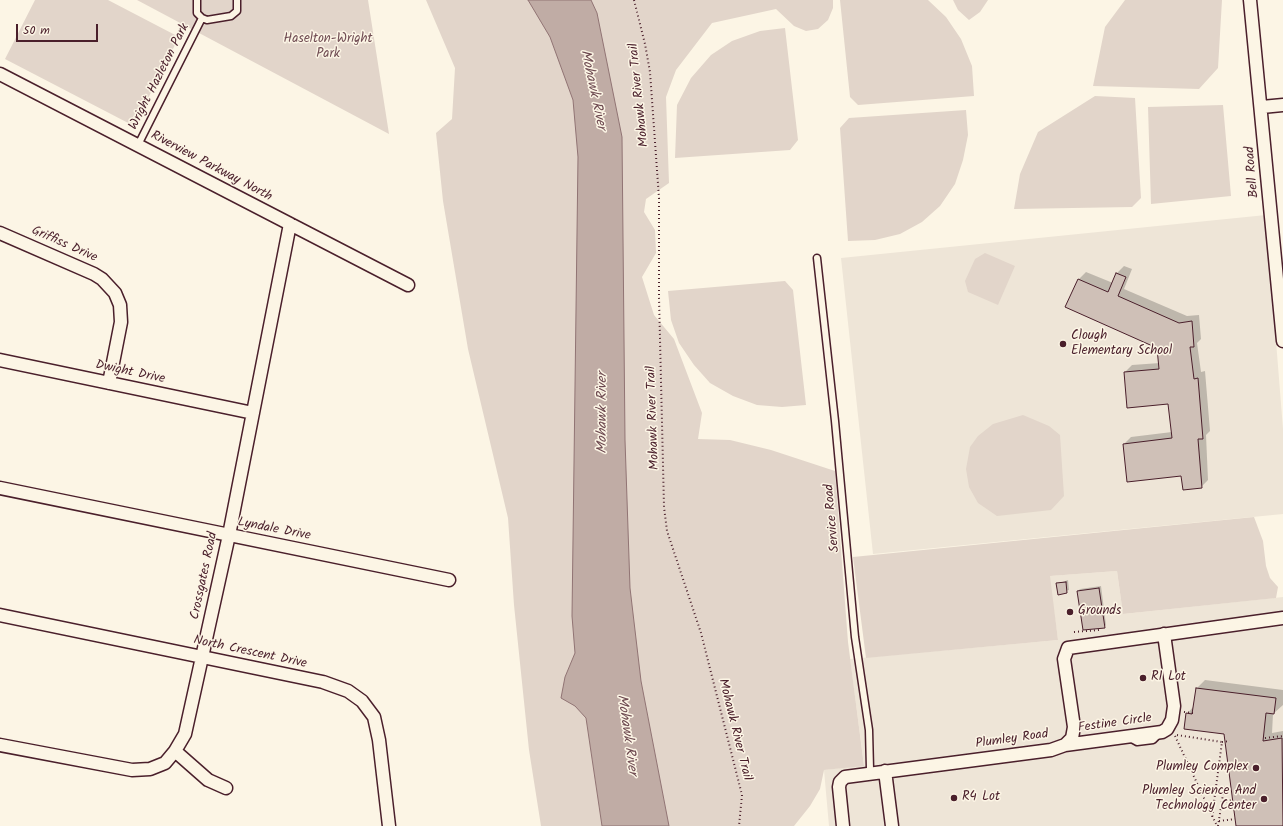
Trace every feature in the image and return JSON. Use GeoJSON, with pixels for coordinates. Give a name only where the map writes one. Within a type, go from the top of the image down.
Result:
{"type":"FeatureCollection","features":[{"type":"Feature","properties":{"kind":"street","name":"Bell Road"},"geometry":{"type":"LineString","coordinates":[[1250,0],[1278,229],[1283,341]]}},
{"type":"Feature","properties":{"kind":"street","name":"Riverview Parkway North"},"geometry":{"type":"LineString","coordinates":[[0,74],[408,285]]}},
{"type":"Feature","properties":{"kind":"street"},"geometry":{"type":"LineString","coordinates":[[1262,107],[1283,105]]}},
{"type":"Feature","properties":{"kind":"street","name":"Crossgates Road"},"geometry":{"type":"LineString","coordinates":[[0,745],[132,770],[150,769],[165,763],[176,751],[185,734],[229,536],[290,224]]}},
{"type":"Feature","properties":{"kind":"street","name":"Griffiss Drive"},"geometry":{"type":"LineString","coordinates":[[0,233],[102,278],[115,293],[120,305],[121,322],[109,383]]}},
{"type":"Feature","properties":{"kind":"street","name":"Dwight Drive"},"geometry":{"type":"LineString","coordinates":[[0,360],[253,413]]}},
{"type":"Feature","properties":{"kind":"street","name":"Lyndale Drive"},"geometry":{"type":"LineString","coordinates":[[0,488],[449,580]]}},
{"type":"Feature","properties":{"kind":"street","name":"North Crescent Drive"},"geometry":{"type":"LineString","coordinates":[[0,615],[323,682],[348,691],[362,701],[374,717],[379,740],[389,826]]}},
{"type":"Feature","properties":{"kind":"street","name":"Plumley Road"},"geometry":{"type":"LineString","coordinates":[[843,826],[840,782],[845,778],[885,771],[1051,750],[1065,745],[1072,738],[1074,727],[1064,659],[1068,648],[1283,618]]}},
{"type":"Feature","properties":{"kind":"street","name":"Festine Circle"},"geometry":{"type":"LineString","coordinates":[[1065,745],[1162,732],[1170,725],[1174,706],[1164,634]]}},
{"type":"Feature","properties":{"kind":"street"},"geometry":{"type":"LineString","coordinates":[[176,751],[208,780],[226,788]]}},
{"type":"Feature","properties":{"kind":"street"},"geometry":{"type":"LineString","coordinates":[[885,771],[892,826]]}},
{"type":"Feature","properties":{"kind":"lane","name":"Wright Hazleton Park"},"geometry":{"type":"LineString","coordinates":[[197,0],[197,13],[202,18],[207,20],[231,16],[237,11],[237,0]]}},
{"type":"Feature","properties":{"kind":"lane","name":"Wright Hazleton Park"},"geometry":{"type":"LineString","coordinates":[[138,145],[202,18]]}},
{"type":"Feature","properties":{"kind":"lane","name":"Service Road"},"geometry":{"type":"LineString","coordinates":[[817,258],[836,428],[855,637],[869,730],[870,769],[867,774]]}},
{"type":"Feature","properties":{"kind":"path","name":"Mohawk River Trail"},"geometry":{"type":"LineString","coordinates":[[634,0],[650,72],[659,198],[659,297],[664,507],[667,532],[701,633],[742,795],[739,826]]}},
{"type":"Feature","properties":{"kind":"path"},"geometry":{"type":"LineString","coordinates":[[1074,632],[1099,630]]}},
{"type":"Feature","properties":{"kind":"path"},"geometry":{"type":"LineString","coordinates":[[1181,712],[1193,713]]}},
{"type":"Feature","properties":{"kind":"path"},"geometry":{"type":"LineString","coordinates":[[1217,826],[1174,734],[1222,742],[1230,741]]}},
{"type":"Feature","properties":{"kind":"path"},"geometry":{"type":"LineString","coordinates":[[1265,738],[1283,736]]}},
{"type":"Feature","properties":{"kind":"path"},"geometry":{"type":"LineString","coordinates":[[1212,817],[1222,742]]}},
{"type":"Feature","properties":{"kind":"path"},"geometry":{"type":"LineString","coordinates":[[1216,789],[1231,787]]}},
{"type":"Feature","properties":{"kind":"path"},"geometry":{"type":"LineString","coordinates":[[1217,826],[1224,788]]}},
{"type":"Feature","properties":{"kind":"path"},"geometry":{"type":"LineString","coordinates":[[1222,802],[1233,800]]}},
{"type":"Feature","properties":{"kind":"path"},"geometry":{"type":"LineString","coordinates":[[1219,821],[1235,819]]}},
{"type":"Feature","properties":{"kind":"shaded area","name":"Clough Elementary School"},"geometry":{"type":"Polygon","coordinates":[[[1266,215],[1283,429],[1283,514],[873,554],[841,258],[1266,215]]]}},
{"type":"Feature","properties":{"kind":"shaded area"},"geometry":{"type":"Polygon","coordinates":[[[1117,571],[1123,614],[1283,597],[1283,826],[829,826],[824,770],[864,765],[850,659],[1058,640],[1049,576],[1117,571]]]}},
{"type":"Feature","properties":{"kind":"green space"},"geometry":{"type":"Polygon","coordinates":[[[35,0],[108,0],[179,37],[134,126],[5,59],[35,0]]]}},
{"type":"Feature","properties":{"kind":"green space","name":"Haselton-Wright Park"},"geometry":{"type":"Polygon","coordinates":[[[137,0],[368,0],[389,134],[137,0]]]}},
{"type":"Feature","properties":{"kind":"green space"},"geometry":{"type":"Polygon","coordinates":[[[426,0],[833,0],[833,8],[828,20],[818,29],[806,31],[794,26],[776,9],[712,23],[676,70],[666,97],[669,183],[646,199],[644,212],[655,230],[656,253],[642,277],[654,315],[674,339],[702,413],[698,439],[730,440],[771,450],[835,471],[848,642],[864,766],[824,770],[820,789],[810,806],[794,826],[541,826],[529,750],[514,605],[508,518],[468,349],[443,201],[436,133],[452,119],[455,68],[426,0]]]}},
{"type":"Feature","properties":{"kind":"green space"},"geometry":{"type":"Polygon","coordinates":[[[840,0],[928,0],[946,17],[961,39],[972,66],[974,96],[858,105],[850,97],[840,0]]]}},
{"type":"Feature","properties":{"kind":"green space"},"geometry":{"type":"Polygon","coordinates":[[[953,0],[988,0],[980,12],[969,20],[958,10],[953,0]]]}},
{"type":"Feature","properties":{"kind":"green space"},"geometry":{"type":"Polygon","coordinates":[[[1125,0],[1222,0],[1218,68],[1199,89],[1093,86],[1105,27],[1125,0]]]}},
{"type":"Feature","properties":{"kind":"green space"},"geometry":{"type":"Polygon","coordinates":[[[785,28],[798,140],[790,150],[675,158],[677,105],[691,78],[711,55],[732,41],[760,31],[785,28]]]}},
{"type":"Feature","properties":{"kind":"green space"},"geometry":{"type":"Polygon","coordinates":[[[1095,96],[1135,98],[1141,198],[1132,207],[1014,209],[1020,174],[1038,132],[1095,96]]]}},
{"type":"Feature","properties":{"kind":"green space"},"geometry":{"type":"Polygon","coordinates":[[[1223,105],[1231,196],[1151,204],[1148,107],[1223,105]]]}},
{"type":"Feature","properties":{"kind":"green space"},"geometry":{"type":"Polygon","coordinates":[[[966,110],[968,135],[963,160],[955,184],[940,206],[922,222],[900,234],[875,240],[848,241],[840,128],[849,118],[966,110]]]}},
{"type":"Feature","properties":{"kind":"green space"},"geometry":{"type":"Polygon","coordinates":[[[985,253],[1015,266],[998,305],[968,292],[965,281],[975,259],[985,253]]]}},
{"type":"Feature","properties":{"kind":"green space"},"geometry":{"type":"Polygon","coordinates":[[[785,281],[793,290],[806,405],[782,407],[757,405],[733,396],[710,383],[694,365],[679,343],[671,320],[668,291],[785,281]]]}},
{"type":"Feature","properties":{"kind":"green space"},"geometry":{"type":"Polygon","coordinates":[[[1023,415],[1049,426],[1060,435],[1064,496],[1051,510],[997,516],[978,503],[969,487],[966,469],[970,447],[978,436],[993,424],[1023,415]]]}},
{"type":"Feature","properties":{"kind":"green space"},"geometry":{"type":"Polygon","coordinates":[[[1254,517],[1263,541],[1266,566],[1270,578],[1278,587],[1276,598],[1123,614],[1117,571],[1050,576],[1058,640],[866,658],[853,557],[1254,517]]]}},
{"type":"Feature","properties":{"kind":"water","name":"Mohawk River"},"geometry":{"type":"Polygon","coordinates":[[[528,0],[591,0],[597,13],[622,137],[625,440],[630,588],[641,681],[669,826],[602,826],[586,718],[575,706],[561,698],[565,677],[575,653],[572,616],[578,157],[573,100],[550,37],[528,0]]]}},
{"type":"Feature","properties":{"kind":"building"},"geometry":{"type":"Polygon","coordinates":[[[1116,273],[1126,277],[1118,296],[1179,323],[1192,321],[1194,347],[1190,347],[1194,379],[1198,378],[1203,439],[1198,439],[1202,488],[1183,490],[1181,476],[1127,482],[1123,444],[1172,438],[1168,404],[1127,408],[1124,372],[1159,369],[1157,348],[1065,307],[1078,279],[1108,292],[1116,273]]]}},
{"type":"Feature","properties":{"kind":"building"},"geometry":{"type":"Polygon","coordinates":[[[1066,582],[1067,593],[1058,595],[1056,583],[1066,582]]]}},
{"type":"Feature","properties":{"kind":"building"},"geometry":{"type":"Polygon","coordinates":[[[1099,588],[1105,628],[1083,630],[1077,591],[1099,588]]]}},
{"type":"Feature","properties":{"kind":"building"},"geometry":{"type":"Polygon","coordinates":[[[1196,688],[1276,698],[1274,714],[1266,713],[1263,741],[1282,738],[1283,826],[1236,826],[1224,734],[1184,729],[1186,713],[1192,714],[1196,688]]]}},
{"type":"Feature","properties":{"kind":"place","name":"Clough Elementary School"},"geometry":{"type":"Point","coordinates":[1063,344]}},
{"type":"Feature","properties":{"kind":"place","name":"Grounds"},"geometry":{"type":"Point","coordinates":[1070,612]}},
{"type":"Feature","properties":{"kind":"place","name":"R1 Lot"},"geometry":{"type":"Point","coordinates":[1143,678]}},
{"type":"Feature","properties":{"kind":"place","name":"Plumley Complex"},"geometry":{"type":"Point","coordinates":[1256,768]}},
{"type":"Feature","properties":{"kind":"place","name":"R4 Lot"},"geometry":{"type":"Point","coordinates":[954,798]}},
{"type":"Feature","properties":{"kind":"place","name":"Plumley Science And Technology Center"},"geometry":{"type":"Point","coordinates":[1264,799]}}]}
